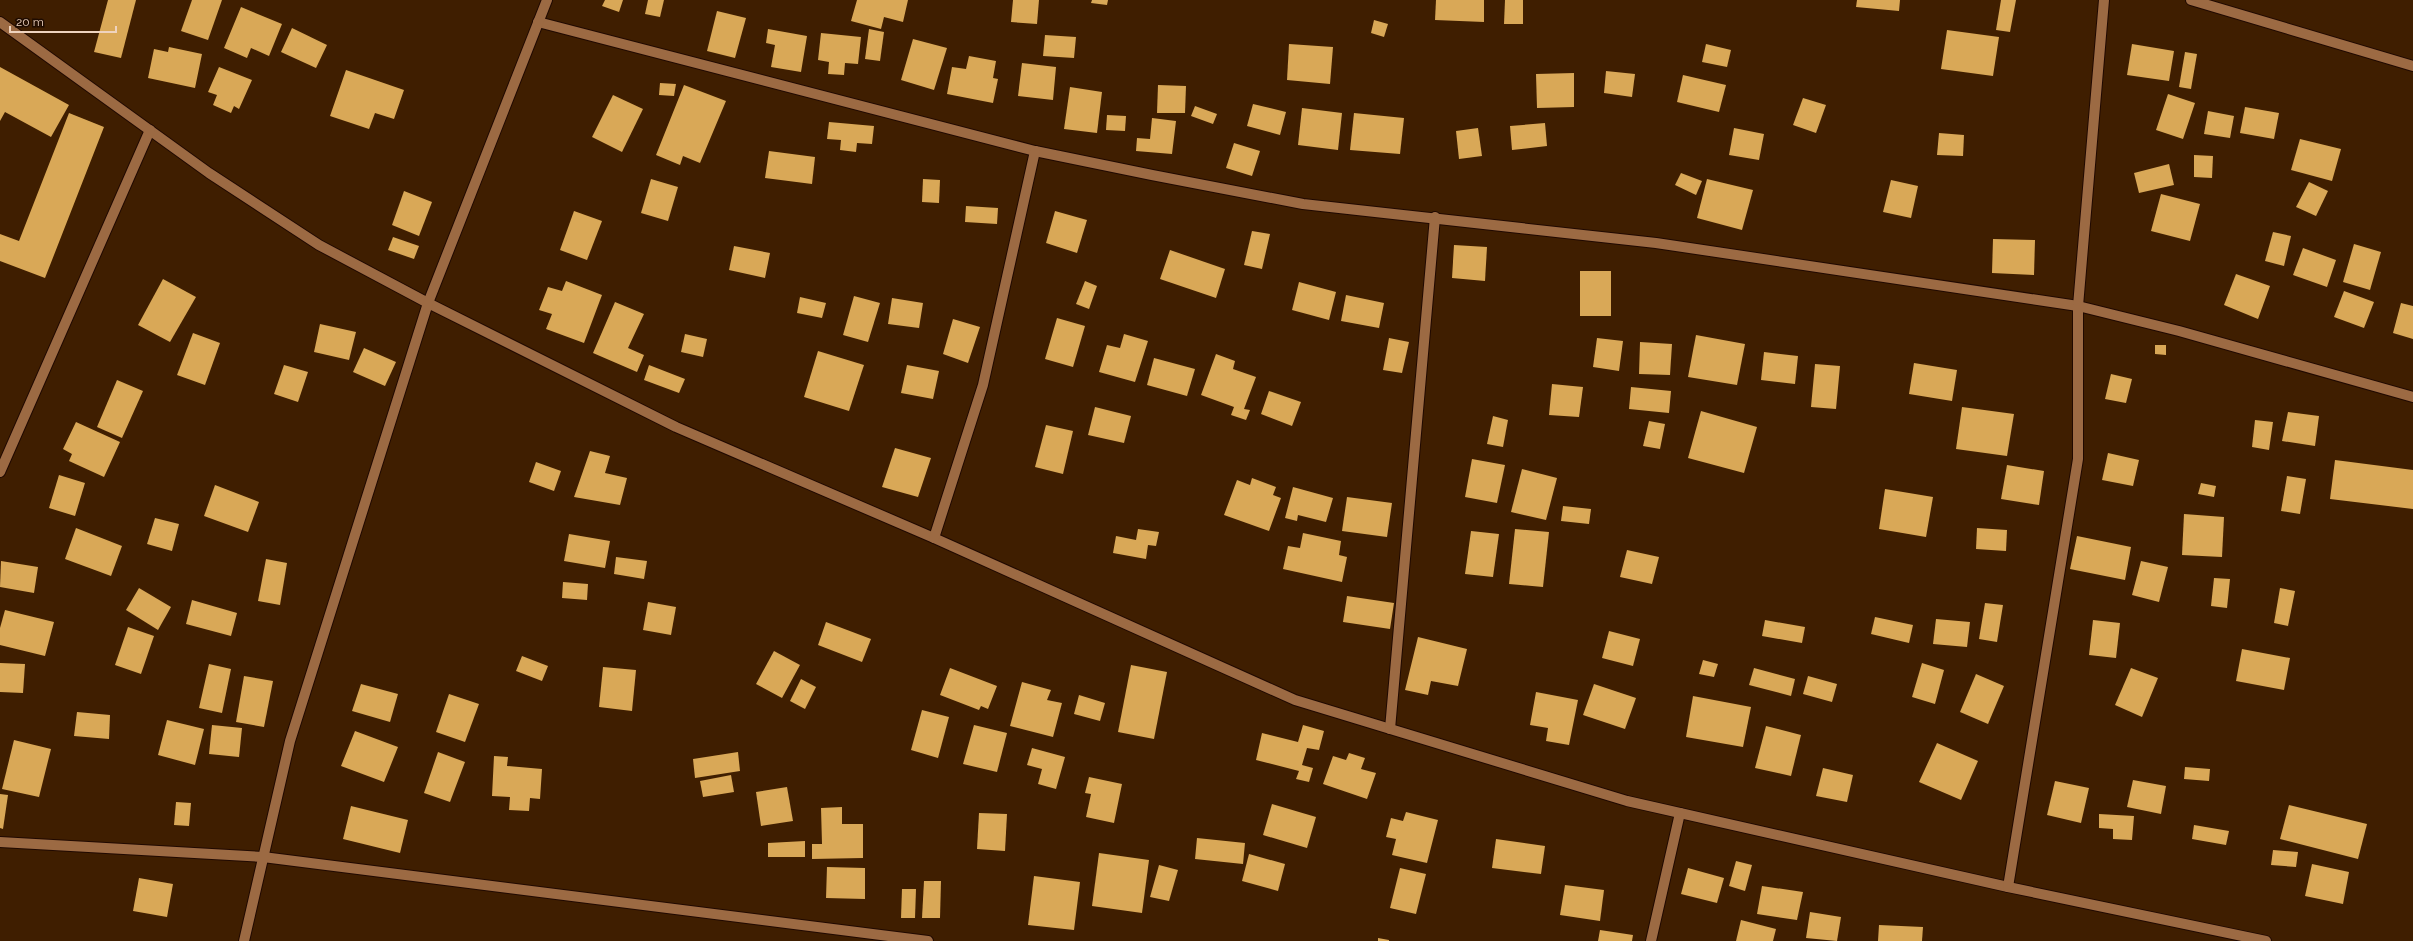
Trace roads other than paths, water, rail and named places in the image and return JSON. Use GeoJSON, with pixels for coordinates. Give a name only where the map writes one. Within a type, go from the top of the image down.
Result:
{"type":"FeatureCollection","features":[{"type":"Feature","properties":{"kind":"street"},"geometry":{"type":"LineString","coordinates":[[244,941],[290,741],[428,303],[547,0]]}},
{"type":"Feature","properties":{"kind":"street"},"geometry":{"type":"LineString","coordinates":[[2008,887],[2078,459],[2078,306],[2104,0]]}},
{"type":"Feature","properties":{"kind":"street"},"geometry":{"type":"LineString","coordinates":[[2191,0],[2413,66]]}},
{"type":"Feature","properties":{"kind":"street"},"geometry":{"type":"LineString","coordinates":[[0,22],[209,173],[319,245],[428,303],[676,427],[934,538],[1295,700],[1627,801],[2008,887],[2266,941]]}},
{"type":"Feature","properties":{"kind":"street"},"geometry":{"type":"LineString","coordinates":[[538,22],[1035,151],[1302,204],[1434,217],[1656,243],[2078,306],[2179,331],[2413,397]]}},
{"type":"Feature","properties":{"kind":"street"},"geometry":{"type":"LineString","coordinates":[[0,472],[150,130]]}},
{"type":"Feature","properties":{"kind":"street"},"geometry":{"type":"LineString","coordinates":[[934,538],[983,385],[1035,151]]}},
{"type":"Feature","properties":{"kind":"street"},"geometry":{"type":"LineString","coordinates":[[1390,729],[1434,217]]}},
{"type":"Feature","properties":{"kind":"street"},"geometry":{"type":"LineString","coordinates":[[1651,941],[1680,813]]}},
{"type":"Feature","properties":{"kind":"street"},"geometry":{"type":"LineString","coordinates":[[0,842],[263,857],[928,941]]}}]}
